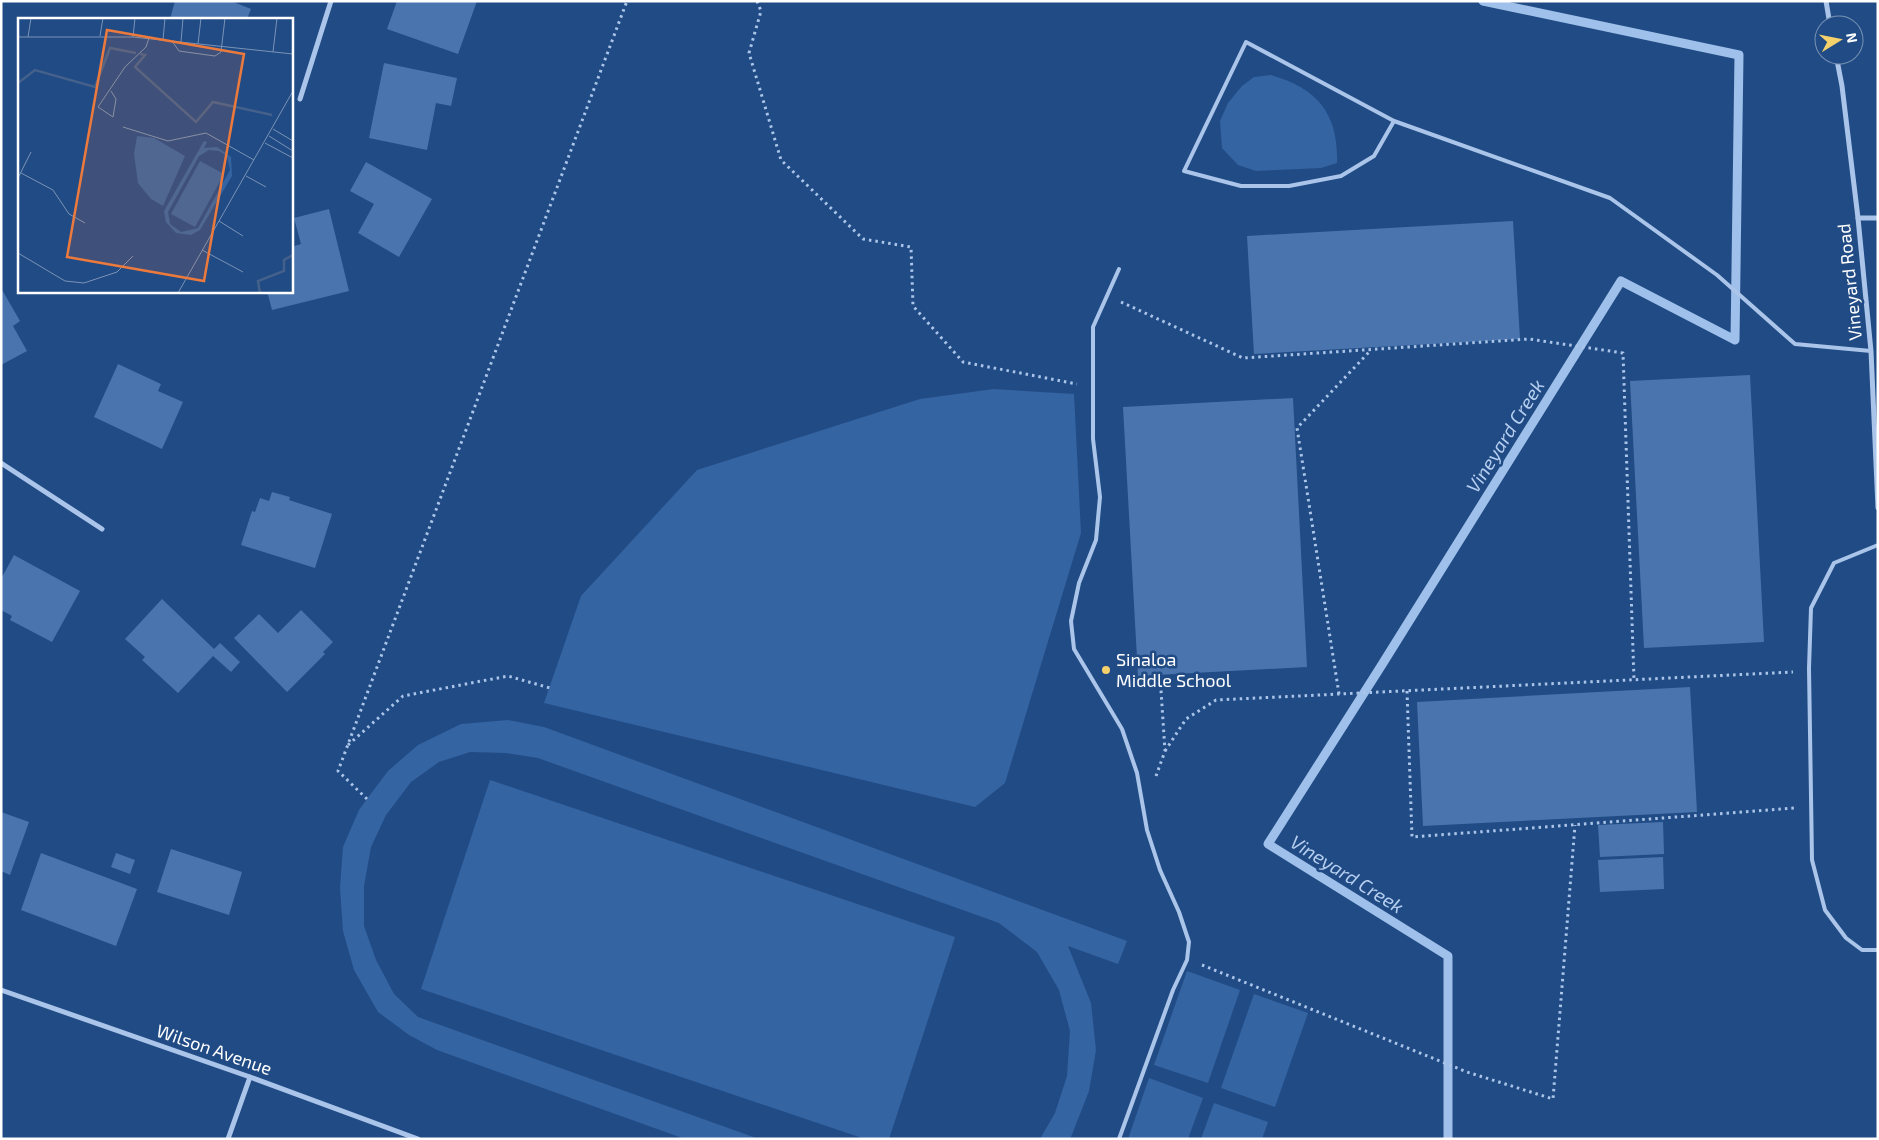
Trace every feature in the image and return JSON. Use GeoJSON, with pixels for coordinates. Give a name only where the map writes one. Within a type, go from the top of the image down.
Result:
{"type":"FeatureCollection","features":[{"type":"Feature","properties":{"kind":"street"},"geometry":{"type":"LineString","coordinates":[[300,99],[332,1]]}},
{"type":"Feature","properties":{"kind":"street"},"geometry":{"type":"LineString","coordinates":[[1826,1],[1828,15]]}},
{"type":"Feature","properties":{"kind":"street","name":"Vineyard Road"},"geometry":{"type":"LineString","coordinates":[[1838,65],[1858,218],[1871,351],[1878,508]]}},
{"type":"Feature","properties":{"kind":"street"},"geometry":{"type":"LineString","coordinates":[[1858,218],[1878,218]]}},
{"type":"Feature","properties":{"kind":"street"},"geometry":{"type":"LineString","coordinates":[[1,463],[102,529]]}},
{"type":"Feature","properties":{"kind":"street","name":"Wilson Avenue"},"geometry":{"type":"LineString","coordinates":[[1,990],[250,1077],[418,1139]]}},
{"type":"Feature","properties":{"kind":"street"},"geometry":{"type":"LineString","coordinates":[[228,1139],[250,1077]]}},
{"type":"Feature","properties":{"kind":"lane"},"geometry":{"type":"LineString","coordinates":[[1394,122],[1374,156],[1341,176],[1289,186],[1241,186],[1184,171],[1246,42],[1394,122],[1610,198],[1717,275],[1795,344],[1871,351]]}},
{"type":"Feature","properties":{"kind":"lane"},"geometry":{"type":"LineString","coordinates":[[1119,270],[1093,327],[1093,439],[1100,496],[1096,540],[1079,583],[1071,621],[1074,649],[1122,729],[1137,773],[1146,830],[1189,942],[1187,960],[1173,990],[1119,1139]]}},
{"type":"Feature","properties":{"kind":"lane"},"geometry":{"type":"LineString","coordinates":[[1878,545],[1834,563],[1812,608],[1809,672],[1812,860],[1825,910],[1846,938],[1862,950],[1878,950]]}},
{"type":"Feature","properties":{"kind":"path"},"geometry":{"type":"LineString","coordinates":[[366,799],[338,771],[627,1]]}},
{"type":"Feature","properties":{"kind":"path"},"geometry":{"type":"LineString","coordinates":[[757,1],[761,11],[749,53],[781,160],[863,239],[911,247],[913,306],[963,362],[1092,386]]}},
{"type":"Feature","properties":{"kind":"path"},"geometry":{"type":"LineString","coordinates":[[1107,296],[1243,358],[1529,339],[1622,353],[1634,680]]}},
{"type":"Feature","properties":{"kind":"path"},"geometry":{"type":"LineString","coordinates":[[1340,694],[1297,428],[1372,350]]}},
{"type":"Feature","properties":{"kind":"path"},"geometry":{"type":"LineString","coordinates":[[1156,778],[1165,751],[1186,719],[1216,700],[1809,672]]}},
{"type":"Feature","properties":{"kind":"path"},"geometry":{"type":"LineString","coordinates":[[1160,675],[1165,751]]}},
{"type":"Feature","properties":{"kind":"path"},"geometry":{"type":"LineString","coordinates":[[348,745],[403,696],[508,676],[550,688]]}},
{"type":"Feature","properties":{"kind":"path"},"geometry":{"type":"LineString","coordinates":[[1407,691],[1412,836],[1811,807]]}},
{"type":"Feature","properties":{"kind":"path"},"geometry":{"type":"LineString","coordinates":[[1187,960],[1467,1072],[1553,1098],[1575,824]]}},
{"type":"Feature","properties":{"kind":"shaded area"},"geometry":{"type":"Polygon","coordinates":[[[1271,75],[1301,88],[1313,96],[1322,106],[1334,130],[1337,163],[1321,168],[1256,171],[1238,165],[1222,148],[1220,121],[1228,103],[1242,86],[1254,77],[1271,75]]]}},
{"type":"Feature","properties":{"kind":"shaded area"},"geometry":{"type":"Polygon","coordinates":[[[994,389],[1074,394],[1081,533],[1005,783],[975,807],[544,703],[581,596],[697,470],[920,399],[994,389]]]}},
{"type":"Feature","properties":{"kind":"shaded area"},"geometry":{"type":"Polygon","coordinates":[[[508,720],[544,727],[1127,941],[1118,964],[1068,946],[1091,1003],[1096,1050],[1089,1091],[1071,1137],[1069,1139],[1040,1139],[1055,1113],[1067,1076],[1070,1031],[1059,990],[1037,952],[999,923],[538,758],[506,753],[470,752],[439,762],[411,782],[386,815],[371,847],[364,886],[364,926],[376,960],[394,994],[418,1017],[759,1139],[685,1139],[437,1050],[409,1035],[378,1012],[354,970],[343,931],[340,888],[343,847],[359,810],[367,799],[388,771],[418,745],[461,724],[508,720]]]}},
{"type":"Feature","properties":{"kind":"shaded area"},"geometry":{"type":"Polygon","coordinates":[[[490,780],[955,937],[889,1139],[865,1139],[421,989],[490,780]]]}},
{"type":"Feature","properties":{"kind":"shaded area"},"geometry":{"type":"Polygon","coordinates":[[[1187,971],[1240,990],[1208,1083],[1154,1065],[1187,971]]]}},
{"type":"Feature","properties":{"kind":"shaded area"},"geometry":{"type":"Polygon","coordinates":[[[1254,994],[1308,1013],[1275,1107],[1221,1088],[1254,994]]]}},
{"type":"Feature","properties":{"kind":"shaded area"},"geometry":{"type":"Polygon","coordinates":[[[1149,1078],[1203,1098],[1188,1139],[1128,1139],[1149,1078]]]}},
{"type":"Feature","properties":{"kind":"shaded area"},"geometry":{"type":"Polygon","coordinates":[[[1214,1103],[1268,1122],[1262,1139],[1201,1139],[1214,1103]]]}},
{"type":"Feature","properties":{"kind":"building"},"geometry":{"type":"Polygon","coordinates":[[[175,1],[231,1],[251,9],[247,18],[170,18],[175,1]]]}},
{"type":"Feature","properties":{"kind":"building"},"geometry":{"type":"Polygon","coordinates":[[[397,1],[477,1],[458,54],[387,29],[397,1]]]}},
{"type":"Feature","properties":{"kind":"building"},"geometry":{"type":"Polygon","coordinates":[[[384,63],[457,78],[451,106],[436,103],[427,150],[369,138],[384,63]]]}},
{"type":"Feature","properties":{"kind":"building"},"geometry":{"type":"Polygon","coordinates":[[[366,162],[432,199],[399,257],[358,233],[374,204],[350,191],[366,162]]]}},
{"type":"Feature","properties":{"kind":"building"},"geometry":{"type":"Polygon","coordinates":[[[329,209],[349,291],[272,310],[267,292],[292,292],[292,247],[301,244],[294,218],[329,209]]]}},
{"type":"Feature","properties":{"kind":"building"},"geometry":{"type":"Polygon","coordinates":[[[1513,221],[1520,339],[1254,354],[1247,236],[1513,221]]]}},
{"type":"Feature","properties":{"kind":"building"},"geometry":{"type":"Polygon","coordinates":[[[1,288],[20,321],[13,326],[27,351],[1,365],[1,288]]]}},
{"type":"Feature","properties":{"kind":"building"},"geometry":{"type":"Polygon","coordinates":[[[118,364],[161,384],[158,391],[183,402],[162,449],[94,417],[118,364]]]}},
{"type":"Feature","properties":{"kind":"building"},"geometry":{"type":"Polygon","coordinates":[[[1750,375],[1764,642],[1644,648],[1630,381],[1750,375]]]}},
{"type":"Feature","properties":{"kind":"building"},"geometry":{"type":"Polygon","coordinates":[[[1293,398],[1307,667],[1138,676],[1123,407],[1293,398]]]}},
{"type":"Feature","properties":{"kind":"building"},"geometry":{"type":"Polygon","coordinates":[[[272,492],[290,497],[289,500],[332,514],[315,568],[241,545],[252,511],[255,512],[260,498],[269,501],[272,492]]]}},
{"type":"Feature","properties":{"kind":"building"},"geometry":{"type":"Polygon","coordinates":[[[14,555],[80,591],[52,642],[10,620],[12,616],[1,610],[1,579],[14,555]]]}},
{"type":"Feature","properties":{"kind":"building"},"geometry":{"type":"Polygon","coordinates":[[[162,599],[214,649],[220,643],[240,662],[231,672],[213,656],[178,693],[142,660],[145,657],[125,639],[162,599]]]}},
{"type":"Feature","properties":{"kind":"building"},"geometry":{"type":"Polygon","coordinates":[[[301,610],[333,642],[323,652],[325,654],[287,692],[234,638],[259,614],[278,633],[301,610]]]}},
{"type":"Feature","properties":{"kind":"building"},"geometry":{"type":"Polygon","coordinates":[[[1690,687],[1697,812],[1423,826],[1417,702],[1690,687]]]}},
{"type":"Feature","properties":{"kind":"building"},"geometry":{"type":"Polygon","coordinates":[[[1,812],[29,822],[10,875],[1,871],[1,812]]]}},
{"type":"Feature","properties":{"kind":"building"},"geometry":{"type":"Polygon","coordinates":[[[1663,822],[1664,854],[1600,857],[1598,825],[1663,822]]]}},
{"type":"Feature","properties":{"kind":"building"},"geometry":{"type":"Polygon","coordinates":[[[171,849],[242,872],[229,915],[157,892],[171,849]]]}},
{"type":"Feature","properties":{"kind":"building"},"geometry":{"type":"Polygon","coordinates":[[[41,853],[137,889],[116,946],[21,910],[41,853]]]}},
{"type":"Feature","properties":{"kind":"building"},"geometry":{"type":"Polygon","coordinates":[[[116,853],[135,860],[130,874],[111,867],[116,853]]]}},
{"type":"Feature","properties":{"kind":"building"},"geometry":{"type":"Polygon","coordinates":[[[1663,857],[1664,889],[1600,892],[1598,860],[1663,857]]]}},
{"type":"Feature","properties":{"kind":"waterway","name":"Vineyard Creek"},"geometry":{"type":"LineString","coordinates":[[1448,1139],[1448,956],[1268,844],[1621,281],[1735,340],[1739,55],[1483,1]]}},
{"type":"Feature","properties":{"kind":"place","name":"Sinaloa Middle School"},"geometry":{"type":"Point","coordinates":[1106,670]}}]}
